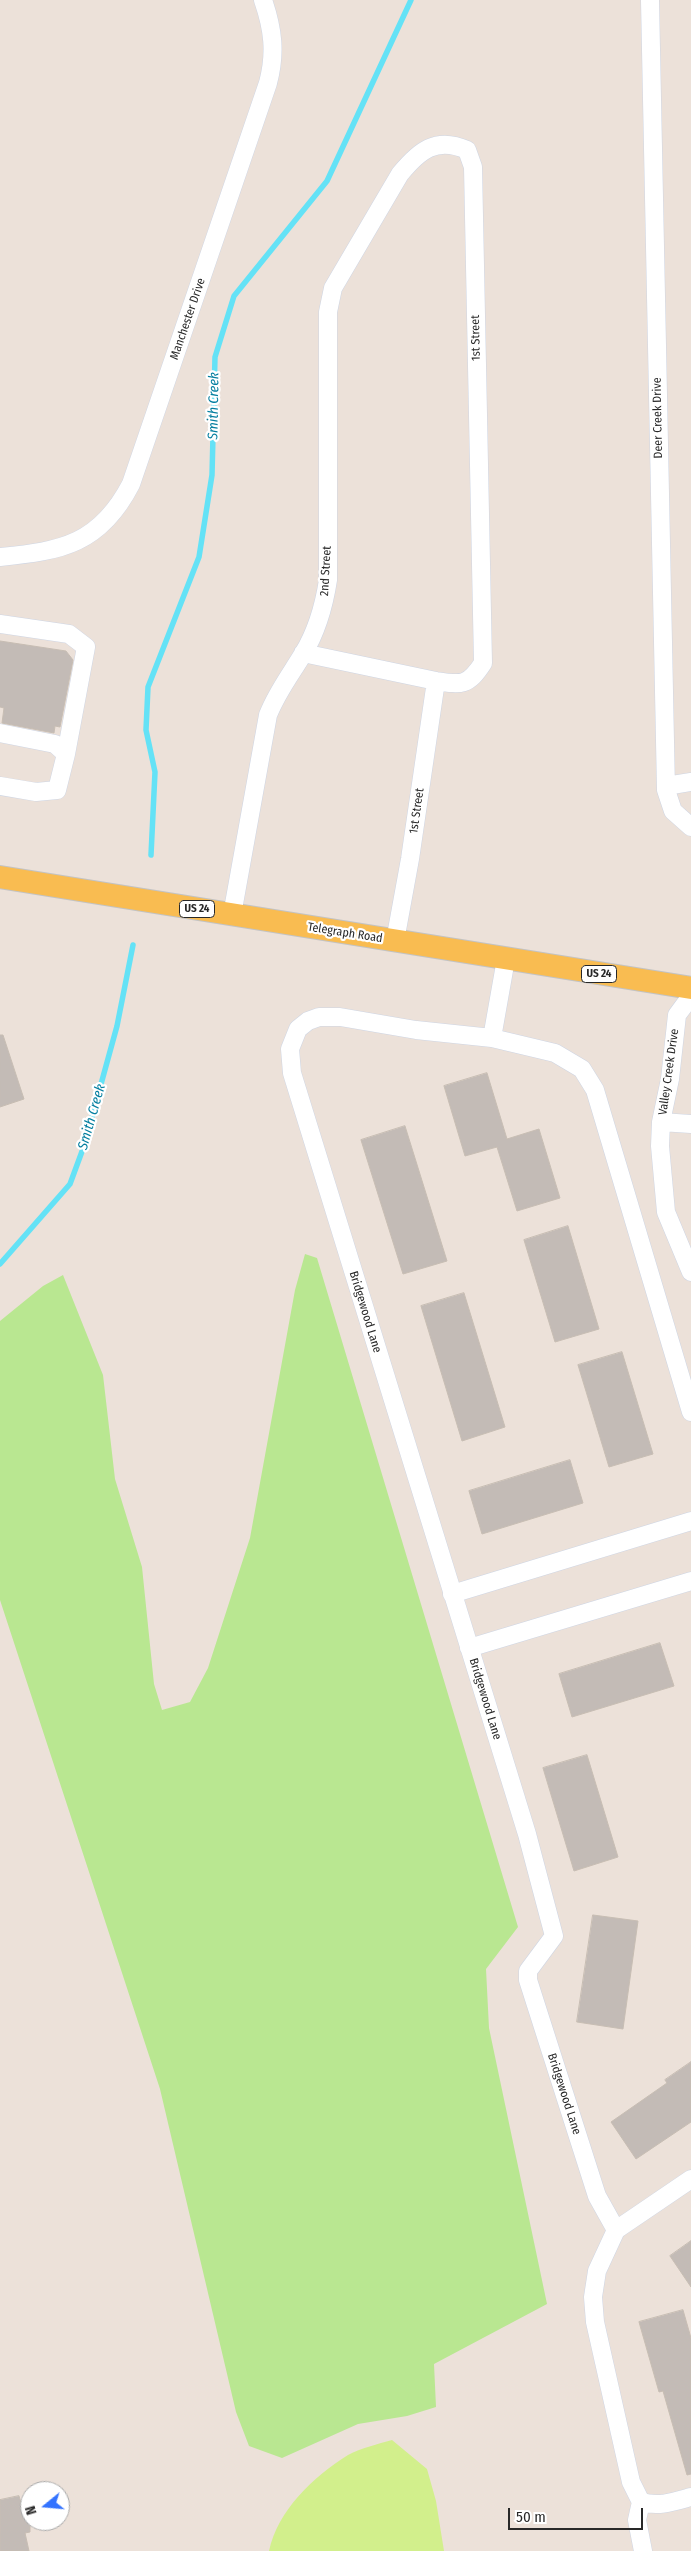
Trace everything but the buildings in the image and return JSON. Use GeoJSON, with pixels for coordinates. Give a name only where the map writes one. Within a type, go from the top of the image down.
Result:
{"type":"FeatureCollection","features":[{"type":"Feature","properties":{"kind":"main road","name":"Telegraph Road"},"geometry":{"type":"LineString","coordinates":[[0,877],[691,988]]}},
{"type":"Feature","properties":{"kind":"street","name":"Manchester Drive"},"geometry":{"type":"LineString","coordinates":[[0,557],[48,551],[76,542],[114,514],[131,484],[268,83],[274,47],[271,25],[263,0]]}},
{"type":"Feature","properties":{"kind":"street","name":"Deer Creek Drive"},"geometry":{"type":"LineString","coordinates":[[650,0],[666,786],[673,811],[691,827]]}},
{"type":"Feature","properties":{"kind":"street","name":"1st Street"},"geometry":{"type":"LineString","coordinates":[[304,653],[436,681],[459,684],[473,679],[483,663],[473,167],[467,150],[454,144],[435,145],[411,160],[400,174],[342,272]]}},
{"type":"Feature","properties":{"kind":"street","name":"2nd Street"},"geometry":{"type":"LineString","coordinates":[[232,915],[268,715],[274,700],[304,653],[321,614],[328,580],[328,312],[333,288],[342,272]]}},
{"type":"Feature","properties":{"kind":"street"},"geometry":{"type":"LineString","coordinates":[[0,624],[69,634],[86,646],[66,754],[56,790],[36,792],[0,786]]}},
{"type":"Feature","properties":{"kind":"street","name":"1st Street"},"geometry":{"type":"LineString","coordinates":[[395,941],[410,859],[436,681]]}},
{"type":"Feature","properties":{"kind":"street"},"geometry":{"type":"LineString","coordinates":[[0,733],[55,744],[66,754]]}},
{"type":"Feature","properties":{"kind":"street"},"geometry":{"type":"LineString","coordinates":[[666,786],[691,782]]}},
{"type":"Feature","properties":{"kind":"street"},"geometry":{"type":"LineString","coordinates":[[492,1038],[506,959]]}},
{"type":"Feature","properties":{"kind":"street","name":"Valley Creek Drive"},"geometry":{"type":"LineString","coordinates":[[691,996],[677,1015],[670,1079],[661,1122],[662,1177],[666,1212],[691,1272]]}},
{"type":"Feature","properties":{"kind":"street","name":"Bridgewood Lane"},"geometry":{"type":"LineString","coordinates":[[616,2230],[596,2196],[528,1980],[528,1970],[554,1936],[527,1834],[289,1060],[292,1039],[298,1029],[308,1021],[320,1017],[340,1017],[416,1030],[492,1038],[555,1053],[582,1069],[595,1090],[691,1412]]}},
{"type":"Feature","properties":{"kind":"street","name":"Valley Creek Drive"},"geometry":{"type":"LineString","coordinates":[[661,1122],[691,1124]]}},
{"type":"Feature","properties":{"kind":"street"},"geometry":{"type":"LineString","coordinates":[[452,1594],[691,1521]]}},
{"type":"Feature","properties":{"kind":"street"},"geometry":{"type":"LineString","coordinates":[[469,1648],[691,1581]]}},
{"type":"Feature","properties":{"kind":"street"},"geometry":{"type":"LineString","coordinates":[[643,2551],[637,2520],[641,2502],[631,2482],[594,2322],[597,2271],[616,2230],[691,2179]]}},
{"type":"Feature","properties":{"kind":"street"},"geometry":{"type":"LineString","coordinates":[[641,2502],[664,2505],[691,2497]]}},
{"type":"Feature","properties":{"kind":"green space"},"geometry":{"type":"Polygon","coordinates":[[[305,1254],[317,1258],[518,1927],[486,1969],[489,2028],[547,2304],[434,2364],[436,2407],[407,2416],[358,2424],[282,2458],[249,2446],[236,2412],[160,2089],[0,1600],[0,1321],[43,1286],[63,1275],[103,1375],[115,1479],[142,1567],[154,1684],[162,1710],[190,1702],[208,1668],[250,1538],[295,1290],[305,1254]]]}},
{"type":"Feature","properties":{"kind":"green space"},"geometry":{"type":"Polygon","coordinates":[[[392,2440],[427,2469],[436,2501],[444,2551],[269,2551],[280,2522],[289,2508],[310,2484],[348,2455],[392,2440]]]}},
{"type":"Feature","properties":{"kind":"waterway","name":"Smith Creek"},"geometry":{"type":"LineString","coordinates":[[151,855],[155,772],[146,730],[148,687],[199,557],[212,475],[215,357],[234,296],[327,181],[411,0]]}},
{"type":"Feature","properties":{"kind":"waterway","name":"Smith Creek"},"geometry":{"type":"LineString","coordinates":[[0,1264],[70,1184],[84,1146],[117,1026],[133,945]]}}]}
